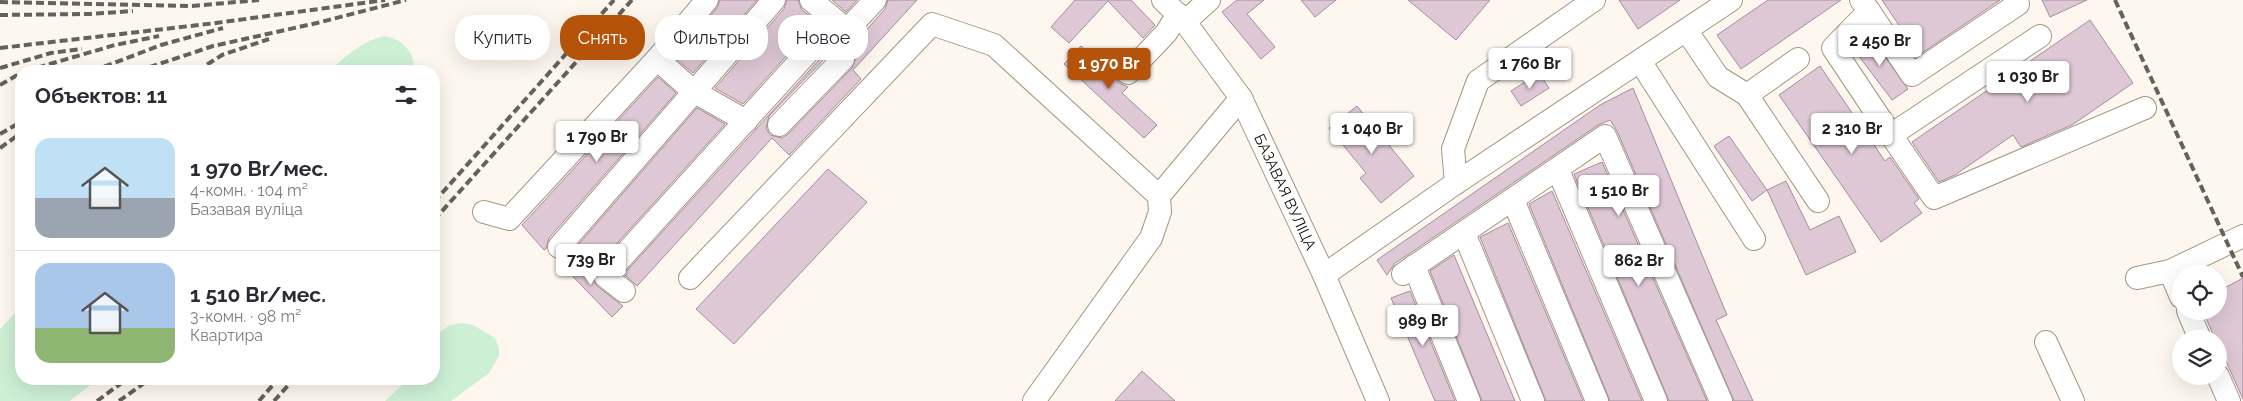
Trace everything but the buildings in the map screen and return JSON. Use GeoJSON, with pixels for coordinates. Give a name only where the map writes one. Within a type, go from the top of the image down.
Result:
{"type":"FeatureCollection","features":[{"type":"Feature","properties":{"kind":"street"},"geometry":{"type":"LineString","coordinates":[[694,15],[707,0]]}},
{"type":"Feature","properties":{"kind":"street"},"geometry":{"type":"LineString","coordinates":[[559,247],[774,0]]}},
{"type":"Feature","properties":{"kind":"street"},"geometry":{"type":"LineString","coordinates":[[811,0],[829,15]]}},
{"type":"Feature","properties":{"kind":"street"},"geometry":{"type":"LineString","coordinates":[[856,15],[875,0]]}},
{"type":"Feature","properties":{"kind":"street"},"geometry":{"type":"LineString","coordinates":[[1128,73],[1166,32],[1175,12],[1209,0]]}},
{"type":"Feature","properties":{"kind":"street"},"geometry":{"type":"LineString","coordinates":[[1456,184],[1453,149],[1478,81],[1594,0]]}},
{"type":"Feature","properties":{"kind":"street"},"geometry":{"type":"LineString","coordinates":[[1324,276],[1456,184],[1730,0]]}},
{"type":"Feature","properties":{"kind":"street"},"geometry":{"type":"LineString","coordinates":[[2015,0],[2018,4],[1912,74],[1865,6],[1833,48],[1934,198],[2145,108]]}},
{"type":"Feature","properties":{"kind":"street","name":"БАЗАВАЯ ВУЛІЦА"},"geometry":{"type":"LineString","coordinates":[[1175,12],[1241,98],[1324,276],[1378,401]]}},
{"type":"Feature","properties":{"kind":"street"},"geometry":{"type":"LineString","coordinates":[[690,278],[932,24],[994,45],[1159,196]]}},
{"type":"Feature","properties":{"kind":"street"},"geometry":{"type":"LineString","coordinates":[[1686,30],[1718,77],[1748,95],[1818,201]]}},
{"type":"Feature","properties":{"kind":"street"},"geometry":{"type":"LineString","coordinates":[[1891,135],[2040,36]]}},
{"type":"Feature","properties":{"kind":"street"},"geometry":{"type":"LineString","coordinates":[[1748,95],[1798,59]]}},
{"type":"Feature","properties":{"kind":"street"},"geometry":{"type":"LineString","coordinates":[[484,212],[509,219],[656,60]]}},
{"type":"Feature","properties":{"kind":"street"},"geometry":{"type":"LineString","coordinates":[[658,60],[693,91],[746,121]]}},
{"type":"Feature","properties":{"kind":"street"},"geometry":{"type":"LineString","coordinates":[[624,291],[605,276],[746,121],[808,60]]}},
{"type":"Feature","properties":{"kind":"street"},"geometry":{"type":"LineString","coordinates":[[779,125],[842,60]]}},
{"type":"Feature","properties":{"kind":"street"},"geometry":{"type":"LineString","coordinates":[[1640,61],[1754,239]]}},
{"type":"Feature","properties":{"kind":"street"},"geometry":{"type":"LineString","coordinates":[[1034,401],[1151,238],[1160,212],[1159,196],[1241,98]]}},
{"type":"Feature","properties":{"kind":"street"},"geometry":{"type":"LineString","coordinates":[[1469,401],[1408,270],[1558,170],[1605,136],[1721,401]]}},
{"type":"Feature","properties":{"kind":"street"},"geometry":{"type":"LineString","coordinates":[[1558,170],[1656,401]]}},
{"type":"Feature","properties":{"kind":"street"},"geometry":{"type":"LineString","coordinates":[[1513,200],[1596,401]]}},
{"type":"Feature","properties":{"kind":"street"},"geometry":{"type":"LineString","coordinates":[[1464,233],[1534,401]]}},
{"type":"Feature","properties":{"kind":"street"},"geometry":{"type":"LineString","coordinates":[[2137,278],[2170,271],[2243,236]]}},
{"type":"Feature","properties":{"kind":"street"},"geometry":{"type":"LineString","coordinates":[[2170,271],[2172,276]]}},
{"type":"Feature","properties":{"kind":"street"},"geometry":{"type":"LineString","coordinates":[[2046,342],[2073,401]]}},
{"type":"Feature","properties":{"kind":"street"},"geometry":{"type":"LineString","coordinates":[[2222,385],[2229,401]]}},
{"type":"Feature","properties":{"kind":"green space"},"geometry":{"type":"Polygon","coordinates":[[[385,36],[397,40],[410,52],[414,65],[336,65],[361,45],[385,36]]]}},
{"type":"Feature","properties":{"kind":"green space"},"geometry":{"type":"Polygon","coordinates":[[[15,313],[15,385],[90,385],[70,401],[0,401],[0,329],[15,313]]]}},
{"type":"Feature","properties":{"kind":"green space"},"geometry":{"type":"Polygon","coordinates":[[[462,323],[473,325],[495,338],[499,348],[499,356],[489,373],[451,401],[385,401],[402,385],[440,385],[440,332],[450,325],[462,323]]]}},
{"type":"Feature","properties":{"kind":"railway"},"geometry":{"type":"LineString","coordinates":[[0,2],[192,6],[259,0]]}},
{"type":"Feature","properties":{"kind":"railway"},"geometry":{"type":"LineString","coordinates":[[0,48],[216,23],[385,0]]}},
{"type":"Feature","properties":{"kind":"railway"},"geometry":{"type":"LineString","coordinates":[[156,65],[213,46],[317,23],[406,0]]}},
{"type":"Feature","properties":{"kind":"railway"},"geometry":{"type":"LineString","coordinates":[[440,195],[614,0]]}},
{"type":"Feature","properties":{"kind":"railway"},"geometry":{"type":"LineString","coordinates":[[440,213],[632,0]]}},
{"type":"Feature","properties":{"kind":"railway"},"geometry":{"type":"LineString","coordinates":[[2115,0],[2243,277]]}},
{"type":"Feature","properties":{"kind":"railway"},"geometry":{"type":"LineString","coordinates":[[0,15],[90,14],[133,11]]}},
{"type":"Feature","properties":{"kind":"railway"},"geometry":{"type":"LineString","coordinates":[[109,65],[161,45],[223,28]]}},
{"type":"Feature","properties":{"kind":"railway"},"geometry":{"type":"LineString","coordinates":[[47,65],[115,45],[159,36]]}},
{"type":"Feature","properties":{"kind":"railway"},"geometry":{"type":"LineString","coordinates":[[206,65],[222,55],[269,39]]}},
{"type":"Feature","properties":{"kind":"railway"},"geometry":{"type":"LineString","coordinates":[[0,68],[51,53],[82,49]]}},
{"type":"Feature","properties":{"kind":"railway"},"geometry":{"type":"LineString","coordinates":[[0,85],[15,76]]}},
{"type":"Feature","properties":{"kind":"railway"},"geometry":{"type":"LineString","coordinates":[[0,134],[15,125]]}},
{"type":"Feature","properties":{"kind":"railway"},"geometry":{"type":"LineString","coordinates":[[0,148],[15,137]]}},
{"type":"Feature","properties":{"kind":"railway"},"geometry":{"type":"LineString","coordinates":[[97,401],[119,385]]}},
{"type":"Feature","properties":{"kind":"railway"},"geometry":{"type":"LineString","coordinates":[[119,401],[142,385]]}},
{"type":"Feature","properties":{"kind":"railway"},"geometry":{"type":"LineString","coordinates":[[259,401],[273,385]]}},
{"type":"Feature","properties":{"kind":"railway"},"geometry":{"type":"LineString","coordinates":[[274,401],[289,385]]}}]}
